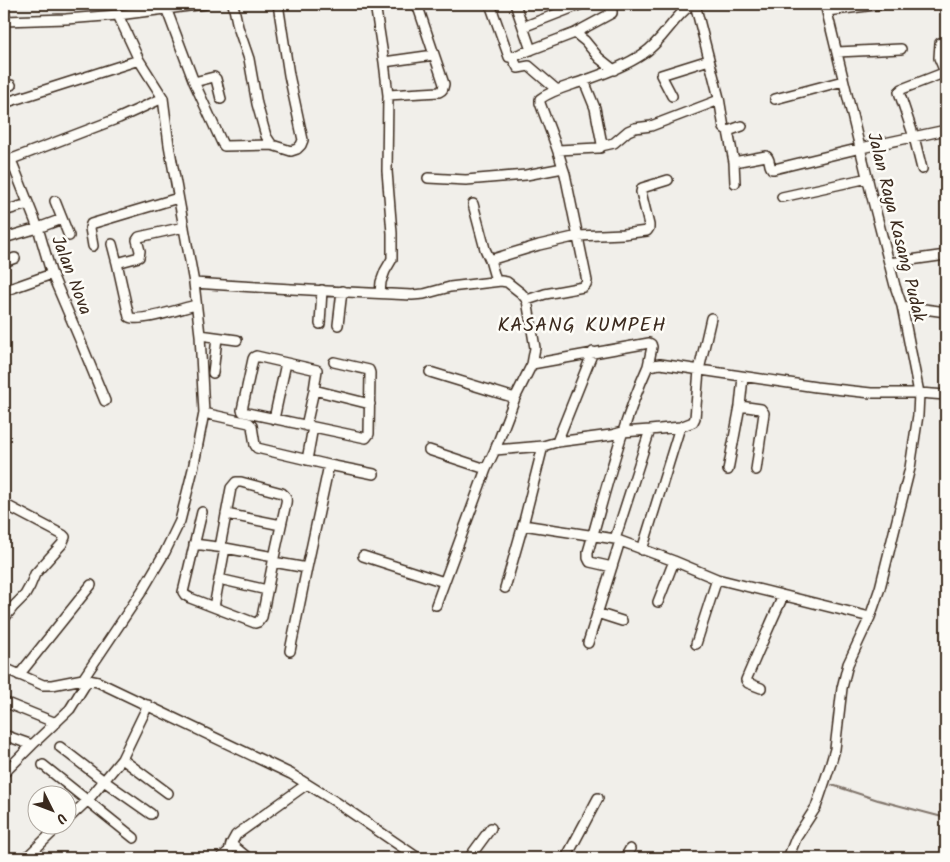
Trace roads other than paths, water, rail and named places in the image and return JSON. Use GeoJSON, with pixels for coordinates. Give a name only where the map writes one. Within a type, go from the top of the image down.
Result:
{"type":"FeatureCollection","features":[{"type":"Feature","properties":{"kind":"street"},"geometry":{"type":"LineString","coordinates":[[4,21],[118,15],[205,4]]}},
{"type":"Feature","properties":{"kind":"street"},"geometry":{"type":"LineString","coordinates":[[233,4],[238,27],[249,59],[257,104],[266,136],[272,145]]}},
{"type":"Feature","properties":{"kind":"street"},"geometry":{"type":"LineString","coordinates":[[166,8],[194,82],[222,144],[224,146],[272,145],[291,151],[297,149],[303,140],[289,76],[278,4]]}},
{"type":"Feature","properties":{"kind":"street"},"geometry":{"type":"LineString","coordinates":[[375,4],[388,95],[387,172],[393,254],[381,282],[380,294]]}},
{"type":"Feature","properties":{"kind":"street"},"geometry":{"type":"LineString","coordinates":[[388,95],[442,91],[444,84],[416,4]]}},
{"type":"Feature","properties":{"kind":"street"},"geometry":{"type":"LineString","coordinates":[[490,4],[509,56],[512,57],[518,68],[529,66],[557,90]]}},
{"type":"Feature","properties":{"kind":"street"},"geometry":{"type":"LineString","coordinates":[[515,4],[531,50]]}},
{"type":"Feature","properties":{"kind":"street"},"geometry":{"type":"LineString","coordinates":[[523,27],[582,4]]}},
{"type":"Feature","properties":{"kind":"street"},"geometry":{"type":"LineString","coordinates":[[512,57],[575,33],[612,13],[608,4]]}},
{"type":"Feature","properties":{"kind":"street"},"geometry":{"type":"LineString","coordinates":[[527,300],[545,294],[583,287],[587,281],[565,174],[540,99],[557,90],[614,70],[644,53],[657,41],[682,7],[693,4],[719,100],[724,128],[728,131],[734,162],[735,183]]}},
{"type":"Feature","properties":{"kind":"street"},"geometry":{"type":"LineString","coordinates":[[826,7],[883,4]]}},
{"type":"Feature","properties":{"kind":"street","name":"Jalan Raya Kasang Pudak"},"geometry":{"type":"LineString","coordinates":[[788,858],[796,838],[816,807],[835,749],[842,688],[848,664],[870,617],[880,588],[910,468],[918,415],[919,393],[902,306],[889,263],[826,7]]}},
{"type":"Feature","properties":{"kind":"street"},"geometry":{"type":"LineString","coordinates":[[5,770],[70,709],[86,679],[147,584],[165,552],[180,521],[204,413],[200,335],[194,283],[162,98],[140,60],[118,15]]}},
{"type":"Feature","properties":{"kind":"street"},"geometry":{"type":"LineString","coordinates":[[575,33],[585,41],[599,58],[614,70]]}},
{"type":"Feature","properties":{"kind":"street"},"geometry":{"type":"LineString","coordinates":[[922,169],[900,90],[946,72],[939,58],[940,44]]}},
{"type":"Feature","properties":{"kind":"street"},"geometry":{"type":"LineString","coordinates":[[837,52],[900,49]]}},
{"type":"Feature","properties":{"kind":"street"},"geometry":{"type":"LineString","coordinates":[[384,62],[434,55]]}},
{"type":"Feature","properties":{"kind":"street"},"geometry":{"type":"LineString","coordinates":[[4,103],[140,60]]}},
{"type":"Feature","properties":{"kind":"street"},"geometry":{"type":"LineString","coordinates":[[672,96],[661,75],[709,60]]}},
{"type":"Feature","properties":{"kind":"street"},"geometry":{"type":"LineString","coordinates":[[194,82],[214,77],[221,99]]}},
{"type":"Feature","properties":{"kind":"street"},"geometry":{"type":"LineString","coordinates":[[584,81],[595,108],[601,146]]}},
{"type":"Feature","properties":{"kind":"street"},"geometry":{"type":"LineString","coordinates":[[775,99],[844,81]]}},
{"type":"Feature","properties":{"kind":"street"},"geometry":{"type":"LineString","coordinates":[[7,161],[120,118],[162,98]]}},
{"type":"Feature","properties":{"kind":"street"},"geometry":{"type":"LineString","coordinates":[[558,150],[598,148],[614,143],[628,131],[635,128],[651,126],[719,100]]}},
{"type":"Feature","properties":{"kind":"street"},"geometry":{"type":"LineString","coordinates":[[728,131],[742,126]]}},
{"type":"Feature","properties":{"kind":"street"},"geometry":{"type":"LineString","coordinates":[[734,162],[766,156],[770,166],[774,169],[946,130]]}},
{"type":"Feature","properties":{"kind":"street","name":"Jalan Nova"},"geometry":{"type":"LineString","coordinates":[[7,161],[38,228],[50,272],[105,400]]}},
{"type":"Feature","properties":{"kind":"street"},"geometry":{"type":"LineString","coordinates":[[428,178],[466,180],[526,175],[563,168]]}},
{"type":"Feature","properties":{"kind":"street"},"geometry":{"type":"LineString","coordinates":[[782,197],[868,178]]}},
{"type":"Feature","properties":{"kind":"street"},"geometry":{"type":"LineString","coordinates":[[490,260],[538,245],[578,236],[623,234],[647,230],[649,225],[641,192],[642,188],[668,180]]}},
{"type":"Feature","properties":{"kind":"street"},"geometry":{"type":"LineString","coordinates":[[93,246],[91,224],[178,198]]}},
{"type":"Feature","properties":{"kind":"street"},"geometry":{"type":"LineString","coordinates":[[55,201],[69,236]]}},
{"type":"Feature","properties":{"kind":"street"},"geometry":{"type":"LineString","coordinates":[[4,212],[28,204]]}},
{"type":"Feature","properties":{"kind":"street"},"geometry":{"type":"LineString","coordinates":[[473,204],[496,281]]}},
{"type":"Feature","properties":{"kind":"street"},"geometry":{"type":"LineString","coordinates":[[4,238],[62,219]]}},
{"type":"Feature","properties":{"kind":"street"},"geometry":{"type":"LineString","coordinates":[[118,264],[139,257],[140,251],[137,240],[140,237],[184,227]]}},
{"type":"Feature","properties":{"kind":"street"},"geometry":{"type":"LineString","coordinates":[[112,244],[129,318],[141,319],[196,305]]}},
{"type":"Feature","properties":{"kind":"street"},"geometry":{"type":"LineString","coordinates":[[889,263],[946,255]]}},
{"type":"Feature","properties":{"kind":"street"},"geometry":{"type":"LineString","coordinates":[[4,262],[15,258]]}},
{"type":"Feature","properties":{"kind":"street"},"geometry":{"type":"LineString","coordinates":[[4,291],[49,275],[50,272]]}},
{"type":"Feature","properties":{"kind":"street"},"geometry":{"type":"LineString","coordinates":[[194,283],[380,294],[424,294],[450,287],[501,281],[507,282],[527,300],[535,344],[532,364],[515,398],[486,469],[436,605]]}},
{"type":"Feature","properties":{"kind":"street"},"geometry":{"type":"LineString","coordinates":[[320,324],[322,290]]}},
{"type":"Feature","properties":{"kind":"street"},"geometry":{"type":"LineString","coordinates":[[338,325],[342,291]]}},
{"type":"Feature","properties":{"kind":"street"},"geometry":{"type":"LineString","coordinates":[[902,306],[946,312]]}},
{"type":"Feature","properties":{"kind":"street"},"geometry":{"type":"LineString","coordinates":[[495,450],[544,446],[622,432],[680,427],[693,422],[695,418],[699,370],[711,318]]}},
{"type":"Feature","properties":{"kind":"street"},"geometry":{"type":"LineString","coordinates":[[200,335],[236,340]]}},
{"type":"Feature","properties":{"kind":"street"},"geometry":{"type":"LineString","coordinates":[[213,373],[217,338]]}},
{"type":"Feature","properties":{"kind":"street"},"geometry":{"type":"LineString","coordinates":[[532,364],[649,342],[652,344],[648,366],[622,432],[588,558],[590,562],[612,567]]}},
{"type":"Feature","properties":{"kind":"street"},"geometry":{"type":"LineString","coordinates":[[558,442],[594,352]]}},
{"type":"Feature","properties":{"kind":"street"},"geometry":{"type":"LineString","coordinates":[[307,460],[310,427],[314,390],[317,370],[254,357],[243,412],[310,427],[366,438],[369,434],[369,370],[334,362]]}},
{"type":"Feature","properties":{"kind":"street"},"geometry":{"type":"LineString","coordinates":[[274,419],[286,363]]}},
{"type":"Feature","properties":{"kind":"street"},"geometry":{"type":"LineString","coordinates":[[648,366],[660,364],[743,377],[871,393],[946,395]]}},
{"type":"Feature","properties":{"kind":"street"},"geometry":{"type":"LineString","coordinates":[[430,372],[515,398]]}},
{"type":"Feature","properties":{"kind":"street"},"geometry":{"type":"LineString","coordinates":[[728,470],[740,406],[743,377]]}},
{"type":"Feature","properties":{"kind":"street"},"geometry":{"type":"LineString","coordinates":[[314,390],[370,404]]}},
{"type":"Feature","properties":{"kind":"street"},"geometry":{"type":"LineString","coordinates":[[740,406],[762,409],[764,413],[756,470]]}},
{"type":"Feature","properties":{"kind":"street"},"geometry":{"type":"LineString","coordinates":[[204,413],[248,423],[252,426],[257,448],[374,474]]}},
{"type":"Feature","properties":{"kind":"street"},"geometry":{"type":"LineString","coordinates":[[642,550],[680,427]]}},
{"type":"Feature","properties":{"kind":"street"},"geometry":{"type":"LineString","coordinates":[[588,643],[612,567],[650,430]]}},
{"type":"Feature","properties":{"kind":"street"},"geometry":{"type":"LineString","coordinates":[[505,588],[544,446]]}},
{"type":"Feature","properties":{"kind":"street"},"geometry":{"type":"LineString","coordinates":[[429,450],[486,469]]}},
{"type":"Feature","properties":{"kind":"street"},"geometry":{"type":"LineString","coordinates":[[290,651],[329,465]]}},
{"type":"Feature","properties":{"kind":"street"},"geometry":{"type":"LineString","coordinates":[[202,512],[183,592],[185,596],[256,623],[262,617],[287,498],[282,493],[241,482],[236,482],[231,488],[214,607]]}},
{"type":"Feature","properties":{"kind":"street"},"geometry":{"type":"LineString","coordinates":[[4,504],[63,535],[65,538],[62,544],[39,568],[25,595],[4,619]]}},
{"type":"Feature","properties":{"kind":"street"},"geometry":{"type":"LineString","coordinates":[[226,514],[281,524]]}},
{"type":"Feature","properties":{"kind":"street"},"geometry":{"type":"LineString","coordinates":[[523,524],[618,540],[717,579],[870,617]]}},
{"type":"Feature","properties":{"kind":"street"},"geometry":{"type":"LineString","coordinates":[[194,544],[222,548],[307,568]]}},
{"type":"Feature","properties":{"kind":"street"},"geometry":{"type":"LineString","coordinates":[[363,556],[444,582]]}},
{"type":"Feature","properties":{"kind":"street"},"geometry":{"type":"LineString","coordinates":[[658,602],[674,561]]}},
{"type":"Feature","properties":{"kind":"street"},"geometry":{"type":"LineString","coordinates":[[219,579],[267,590]]}},
{"type":"Feature","properties":{"kind":"street"},"geometry":{"type":"LineString","coordinates":[[696,644],[717,579]]}},
{"type":"Feature","properties":{"kind":"street"},"geometry":{"type":"LineString","coordinates":[[19,675],[91,585]]}},
{"type":"Feature","properties":{"kind":"street"},"geometry":{"type":"LineString","coordinates":[[762,688],[746,680],[783,596]]}},
{"type":"Feature","properties":{"kind":"street"},"geometry":{"type":"LineString","coordinates":[[597,613],[622,621]]}},
{"type":"Feature","properties":{"kind":"street"},"geometry":{"type":"LineString","coordinates":[[4,668],[43,685],[52,686],[86,679],[98,682],[148,705],[292,774],[375,828],[411,857]]}},
{"type":"Feature","properties":{"kind":"street"},"geometry":{"type":"LineString","coordinates":[[4,702],[56,724]]}},
{"type":"Feature","properties":{"kind":"street"},"geometry":{"type":"LineString","coordinates":[[78,810],[122,759],[148,705]]}},
{"type":"Feature","properties":{"kind":"street"},"geometry":{"type":"LineString","coordinates":[[4,735],[32,745]]}},
{"type":"Feature","properties":{"kind":"street"},"geometry":{"type":"LineString","coordinates":[[60,746],[104,781],[151,814]]}},
{"type":"Feature","properties":{"kind":"street"},"geometry":{"type":"LineString","coordinates":[[122,759],[168,793]]}},
{"type":"Feature","properties":{"kind":"street"},"geometry":{"type":"LineString","coordinates":[[43,765],[134,838]]}},
{"type":"Feature","properties":{"kind":"street"},"geometry":{"type":"LineString","coordinates":[[221,858],[231,851],[236,835],[307,784]]}},
{"type":"Feature","properties":{"kind":"street"},"geometry":{"type":"LineString","coordinates":[[566,858],[598,798]]}},
{"type":"Feature","properties":{"kind":"street"},"geometry":{"type":"LineString","coordinates":[[469,858],[491,828]]}},
{"type":"Feature","properties":{"kind":"street"},"geometry":{"type":"LineString","coordinates":[[26,858],[51,834]]}},
{"type":"Feature","properties":{"kind":"street"},"geometry":{"type":"LineString","coordinates":[[625,858],[630,849]]}},
{"type":"Feature","properties":{"kind":"street"},"geometry":{"type":"LineString","coordinates":[[231,851],[248,858]]}},
{"type":"Feature","properties":{"kind":"waterway"},"geometry":{"type":"LineString","coordinates":[[832,785],[878,800],[946,818]]}},
{"type":"Feature","properties":{"kind":"district","name":"KASANG KUMPEH"},"geometry":{"type":"Point","coordinates":[582,324]}}]}
